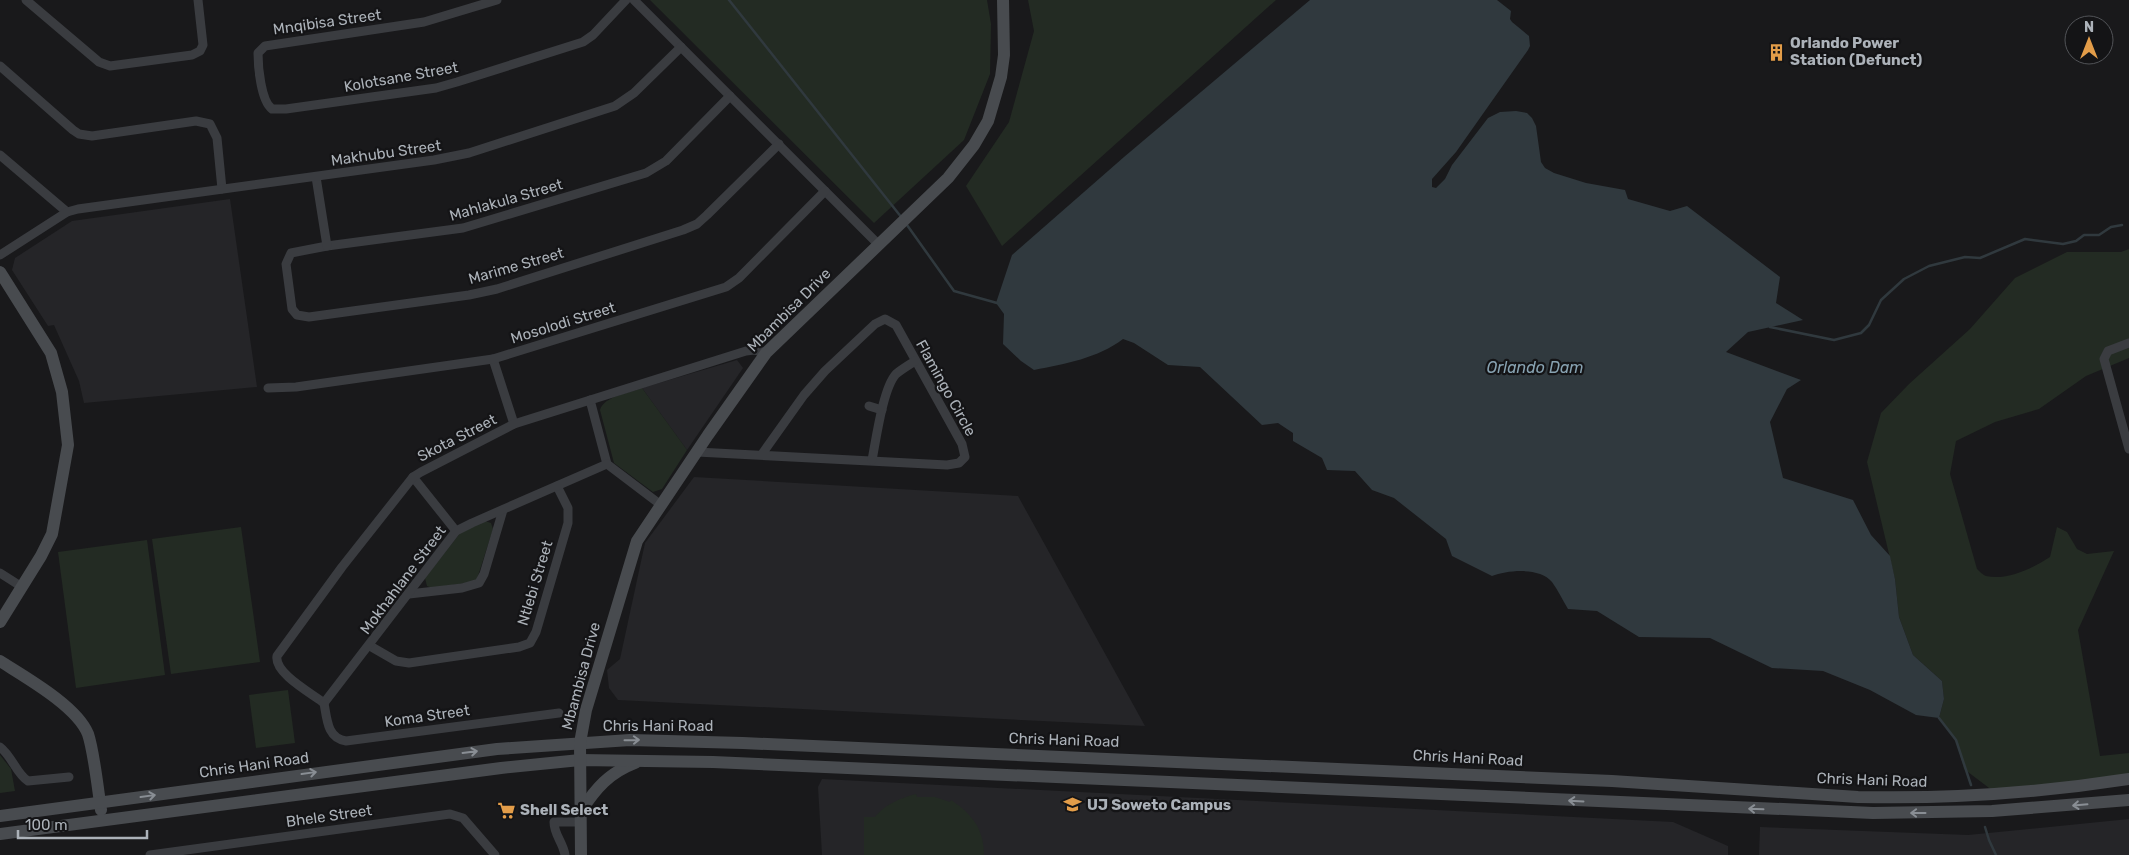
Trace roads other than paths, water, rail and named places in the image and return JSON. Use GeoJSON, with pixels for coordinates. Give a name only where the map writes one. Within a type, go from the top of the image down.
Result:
{"type":"FeatureCollection","features":[{"type":"Feature","properties":{"kind":"main road","name":"Mbambisa Drive"},"geometry":{"type":"LineString","coordinates":[[581,855],[580,743],[590,697],[632,552],[637,541],[766,353],[948,178],[981,134],[995,101],[1004,55],[1005,20],[1003,0]]}},
{"type":"Feature","properties":{"kind":"main road"},"geometry":{"type":"LineString","coordinates":[[0,272],[51,352],[62,392],[68,436],[68,457],[52,534],[0,622]]}},
{"type":"Feature","properties":{"kind":"main road"},"geometry":{"type":"LineString","coordinates":[[0,661],[40,686],[60,702],[84,727],[89,740],[102,819]]}},
{"type":"Feature","properties":{"kind":"main road","name":"Chris Hani Road"},"geometry":{"type":"LineString","coordinates":[[0,816],[443,755],[497,749],[630,740],[708,741],[1612,781],[1839,796],[1905,798],[1997,795],[2129,779]]}},
{"type":"Feature","properties":{"kind":"main road","name":"Chris Hani Road"},"geometry":{"type":"LineString","coordinates":[[0,834],[464,772],[580,760],[645,760],[1845,812],[1932,813],[2022,809],[2129,800]]}},
{"type":"Feature","properties":{"kind":"main road"},"geometry":{"type":"LineString","coordinates":[[581,817],[594,790],[611,775],[645,760]]}},
{"type":"Feature","properties":{"kind":"main road"},"geometry":{"type":"LineString","coordinates":[[1612,781],[1612,802]]}},
{"type":"Feature","properties":{"kind":"street"},"geometry":{"type":"LineString","coordinates":[[26,0],[91,56],[106,65],[116,66],[184,57],[197,53],[203,45],[198,0]]}},
{"type":"Feature","properties":{"kind":"street","name":"Mnqibisa Street"},"geometry":{"type":"LineString","coordinates":[[258,60],[261,48],[271,44],[424,22],[497,0]]}},
{"type":"Feature","properties":{"kind":"street","name":"Kolotsane Street"},"geometry":{"type":"LineString","coordinates":[[258,60],[264,100],[268,107],[276,110],[420,91],[458,82],[583,42],[593,35],[626,0]]}},
{"type":"Feature","properties":{"kind":"street"},"geometry":{"type":"LineString","coordinates":[[634,0],[878,244]]}},
{"type":"Feature","properties":{"kind":"street","name":"Makhubu Street"},"geometry":{"type":"LineString","coordinates":[[0,255],[67,212],[91,207],[456,156],[603,110],[621,102],[634,93],[681,47]]}},
{"type":"Feature","properties":{"kind":"street"},"geometry":{"type":"LineString","coordinates":[[0,66],[73,130],[84,136],[196,120],[210,124],[217,138],[222,189]]}},
{"type":"Feature","properties":{"kind":"street","name":"Mahlakula Street"},"geometry":{"type":"LineString","coordinates":[[327,246],[463,228],[646,172],[666,162],[730,96]]}},
{"type":"Feature","properties":{"kind":"street","name":"Marime Street"},"geometry":{"type":"LineString","coordinates":[[327,246],[290,253],[286,260],[292,309],[301,317],[497,289],[697,224],[778,144]]}},
{"type":"Feature","properties":{"kind":"street"},"geometry":{"type":"LineString","coordinates":[[0,155],[67,212]]}},
{"type":"Feature","properties":{"kind":"street"},"geometry":{"type":"LineString","coordinates":[[316,177],[327,246]]}},
{"type":"Feature","properties":{"kind":"street","name":"Mosolodi Street"},"geometry":{"type":"LineString","coordinates":[[268,388],[296,387],[493,359],[726,287],[739,278],[825,191]]}},
{"type":"Feature","properties":{"kind":"street","name":"Flamingo Circle"},"geometry":{"type":"LineString","coordinates":[[697,452],[954,464],[964,459],[965,450],[896,325],[888,319],[880,320],[825,371],[804,395],[762,454]]}},
{"type":"Feature","properties":{"kind":"street"},"geometry":{"type":"LineString","coordinates":[[2129,343],[2106,353],[2104,362],[2129,449]]}},
{"type":"Feature","properties":{"kind":"street","name":"Skota Street"},"geometry":{"type":"LineString","coordinates":[[324,703],[283,672],[277,664],[278,656],[342,567],[413,477],[431,465],[514,424],[746,351],[754,350],[766,353]]}},
{"type":"Feature","properties":{"kind":"street"},"geometry":{"type":"LineString","coordinates":[[493,359],[514,424]]}},
{"type":"Feature","properties":{"kind":"street"},"geometry":{"type":"LineString","coordinates":[[872,460],[882,410],[894,378],[915,360]]}},
{"type":"Feature","properties":{"kind":"street"},"geometry":{"type":"LineString","coordinates":[[590,400],[607,464],[661,505]]}},
{"type":"Feature","properties":{"kind":"street"},"geometry":{"type":"LineString","coordinates":[[869,406],[882,410]]}},
{"type":"Feature","properties":{"kind":"street","name":"Mokhahlane Street"},"geometry":{"type":"LineString","coordinates":[[324,703],[370,646],[456,531],[607,464]]}},
{"type":"Feature","properties":{"kind":"street"},"geometry":{"type":"LineString","coordinates":[[413,477],[456,531]]}},
{"type":"Feature","properties":{"kind":"street","name":"Ntlebi Street"},"geometry":{"type":"LineString","coordinates":[[370,646],[396,661],[409,663],[520,647],[530,643],[536,632],[568,523],[568,508],[557,486]]}},
{"type":"Feature","properties":{"kind":"street"},"geometry":{"type":"LineString","coordinates":[[409,594],[471,586],[479,583],[484,574],[503,510]]}},
{"type":"Feature","properties":{"kind":"street"},"geometry":{"type":"LineString","coordinates":[[0,573],[22,586]]}},
{"type":"Feature","properties":{"kind":"street","name":"Koma Street"},"geometry":{"type":"LineString","coordinates":[[324,703],[332,734],[336,738],[346,741],[559,713]]}},
{"type":"Feature","properties":{"kind":"street"},"geometry":{"type":"LineString","coordinates":[[0,747],[10,756],[21,775],[28,781],[69,777]]}},
{"type":"Feature","properties":{"kind":"street","name":"Bhele Street"},"geometry":{"type":"LineString","coordinates":[[150,855],[176,853],[450,814],[463,818],[494,855]]}},
{"type":"Feature","properties":{"kind":"street"},"geometry":{"type":"LineString","coordinates":[[565,855],[562,841],[554,829],[554,822],[581,817]]}},
{"type":"Feature","properties":{"kind":"water","name":"Orlando Dam"},"geometry":{"type":"Polygon","coordinates":[[[1310,0],[1497,0],[1511,11],[1510,19],[1512,22],[1529,36],[1530,46],[1528,50],[1456,152],[1432,179],[1432,187],[1436,188],[1445,179],[1452,165],[1488,118],[1500,112],[1516,111],[1527,113],[1536,126],[1541,162],[1545,168],[1554,173],[1586,183],[1625,190],[1628,199],[1670,211],[1687,206],[1780,277],[1776,303],[1803,320],[1748,332],[1726,352],[1801,380],[1787,389],[1770,422],[1783,478],[1853,500],[1871,535],[1890,556],[1895,579],[1899,617],[1913,655],[1942,681],[1944,699],[1939,718],[1916,715],[1870,690],[1823,671],[1772,668],[1710,638],[1639,637],[1597,611],[1568,609],[1552,582],[1540,574],[1515,571],[1492,576],[1452,556],[1446,539],[1394,498],[1372,490],[1355,471],[1327,470],[1322,458],[1293,441],[1293,433],[1278,423],[1262,425],[1200,367],[1168,365],[1134,343],[1123,339],[1092,356],[1034,370],[1003,344],[1004,314],[996,303],[1012,255],[1124,157],[1310,0]]]}},
{"type":"Feature","properties":{"kind":"waterway"},"geometry":{"type":"LineString","coordinates":[[729,0],[902,218]]}},
{"type":"Feature","properties":{"kind":"waterway"},"geometry":{"type":"LineString","coordinates":[[907,225],[954,291],[997,303]]}},
{"type":"Feature","properties":{"kind":"waterway"},"geometry":{"type":"LineString","coordinates":[[1770,327],[1834,340],[1861,333],[1869,325],[1881,300],[1904,279],[1929,266],[1965,257],[1980,258],[2025,239],[2063,244],[2076,241],[2084,235],[2099,235],[2111,227],[2122,225]]}},
{"type":"Feature","properties":{"kind":"waterway"},"geometry":{"type":"LineString","coordinates":[[1939,718],[1956,740],[1971,785]]}},
{"type":"Feature","properties":{"kind":"waterway"},"geometry":{"type":"LineString","coordinates":[[1985,827],[1996,855]]}},
{"type":"Feature","properties":{"kind":"place","name":"Orlando Power Station (Defunct)"},"geometry":{"type":"Point","coordinates":[1776,52]}},
{"type":"Feature","properties":{"kind":"place","name":"UJ Soweto Campus"},"geometry":{"type":"Point","coordinates":[1073,805]}},
{"type":"Feature","properties":{"kind":"place","name":"Shell Select"},"geometry":{"type":"Point","coordinates":[506,810]}}]}
